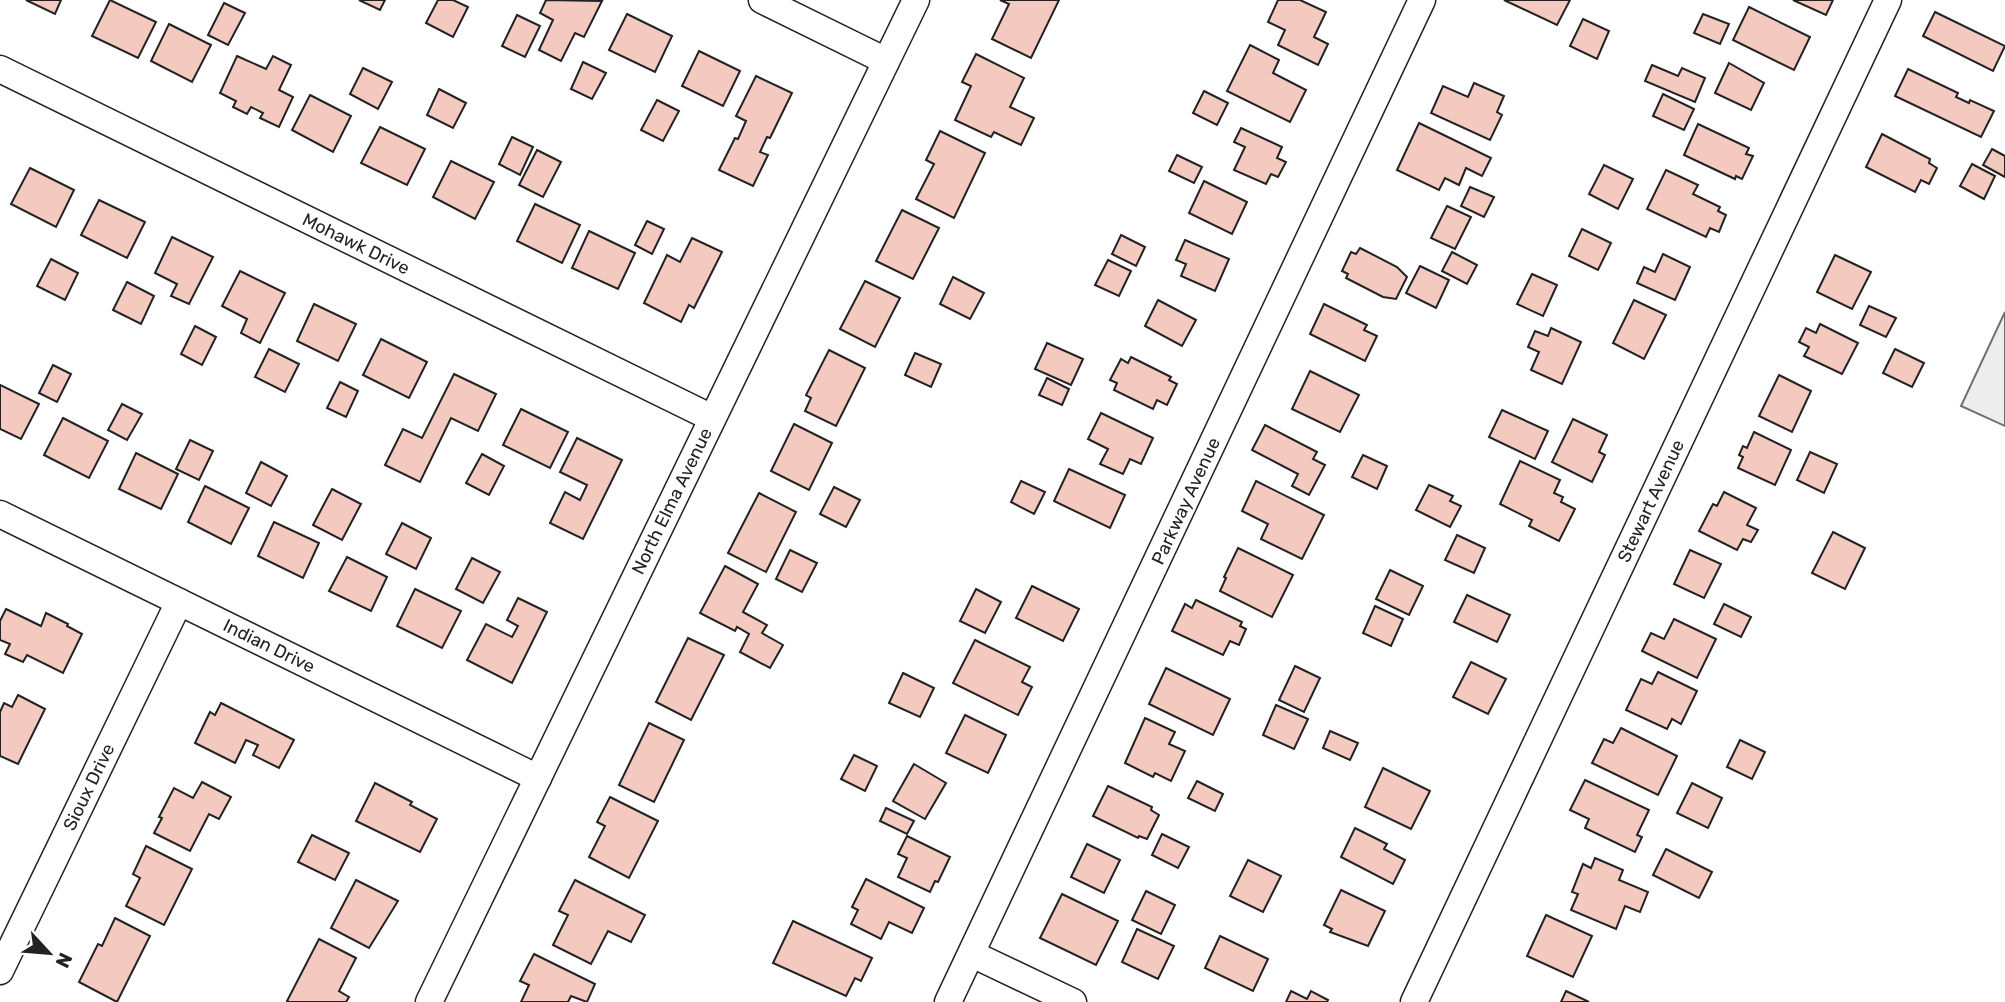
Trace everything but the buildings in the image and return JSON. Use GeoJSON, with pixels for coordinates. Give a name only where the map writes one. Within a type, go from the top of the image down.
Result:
{"type":"FeatureCollection","features":[{"type":"Feature","properties":{"kind":"street"},"geometry":{"type":"LineString","coordinates":[[762,0],[886,61]]}},
{"type":"Feature","properties":{"kind":"street","name":"North Elma Avenue"},"geometry":{"type":"LineString","coordinates":[[429,1002],[916,0]]}},
{"type":"Feature","properties":{"kind":"street","name":"Parkway Avenue"},"geometry":{"type":"LineString","coordinates":[[948,1002],[1422,0]]}},
{"type":"Feature","properties":{"kind":"street","name":"Stewart Avenue"},"geometry":{"type":"LineString","coordinates":[[1414,1002],[1888,0]]}},
{"type":"Feature","properties":{"kind":"street","name":"Mohawk Drive"},"geometry":{"type":"LineString","coordinates":[[0,69],[712,418]]}},
{"type":"Feature","properties":{"kind":"street","name":"Indian Drive"},"geometry":{"type":"LineString","coordinates":[[0,514],[538,778]]}},
{"type":"Feature","properties":{"kind":"street","name":"Sioux Drive"},"geometry":{"type":"LineString","coordinates":[[0,971],[179,602]]}},
{"type":"Feature","properties":{"kind":"street"},"geometry":{"type":"LineString","coordinates":[[972,954],[1073,1002]]}},
{"type":"Feature","properties":{"kind":"shaded area"},"geometry":{"type":"Polygon","coordinates":[[[2005,312],[2005,426],[1961,406],[2005,312]]]}}]}
